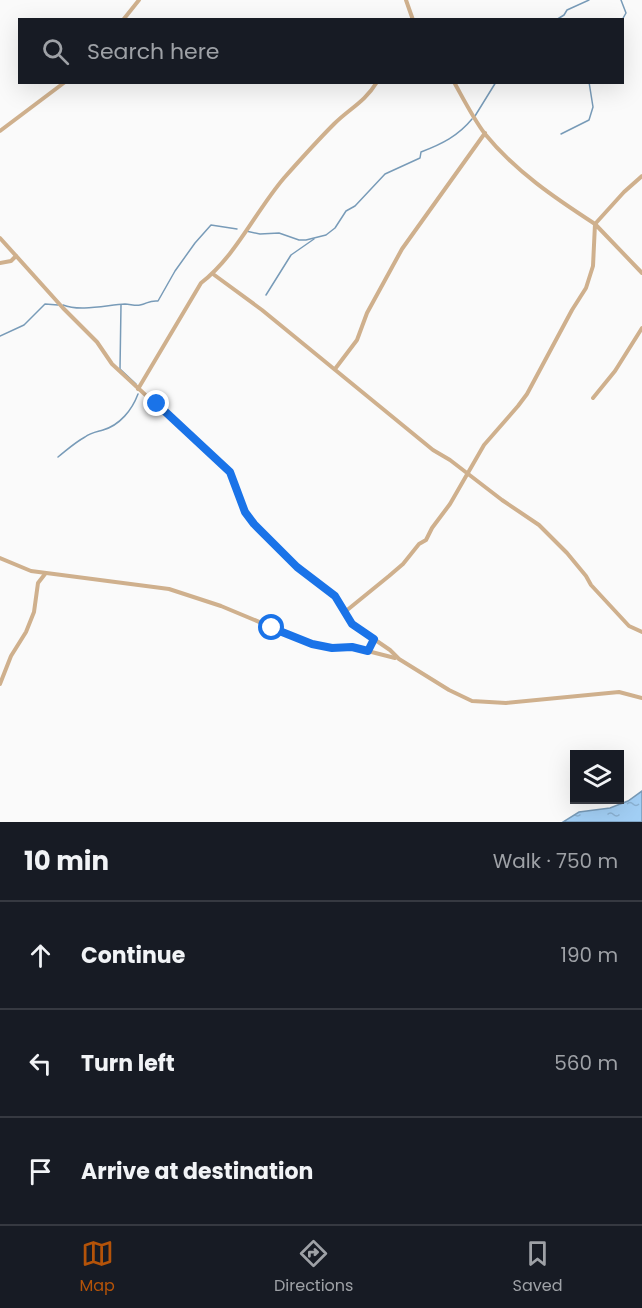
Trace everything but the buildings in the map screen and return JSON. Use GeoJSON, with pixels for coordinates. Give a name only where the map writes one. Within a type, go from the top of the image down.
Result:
{"type":"FeatureCollection","features":[{"type":"Feature","properties":{"kind":"street"},"geometry":{"type":"LineString","coordinates":[[125,18],[139,0]]}},
{"type":"Feature","properties":{"kind":"street"},"geometry":{"type":"LineString","coordinates":[[406,0],[412,18]]}},
{"type":"Feature","properties":{"kind":"street"},"geometry":{"type":"LineString","coordinates":[[0,131],[61,84]]}},
{"type":"Feature","properties":{"kind":"street"},"geometry":{"type":"LineString","coordinates":[[138,389],[201,283],[213,274],[284,178],[336,123],[368,97],[376,84]]}},
{"type":"Feature","properties":{"kind":"street"},"geometry":{"type":"LineString","coordinates":[[455,84],[485,133],[525,175],[595,224],[642,273]]}},
{"type":"Feature","properties":{"kind":"street"},"geometry":{"type":"LineString","coordinates":[[335,369],[357,340],[402,249],[485,133]]}},
{"type":"Feature","properties":{"kind":"street"},"geometry":{"type":"LineString","coordinates":[[346,611],[403,564],[419,544],[426,540],[484,445],[527,394],[586,288],[593,266],[595,224],[642,176]]}},
{"type":"Feature","properties":{"kind":"street"},"geometry":{"type":"LineString","coordinates":[[0,238],[90,334],[112,364],[230,472],[245,512],[254,524],[297,567],[335,596],[352,624],[390,650],[399,660]]}},
{"type":"Feature","properties":{"kind":"street"},"geometry":{"type":"LineString","coordinates":[[0,263],[11,261],[16,256]]}},
{"type":"Feature","properties":{"kind":"street"},"geometry":{"type":"LineString","coordinates":[[213,274],[335,369],[399,424],[539,525],[567,553],[591,585],[629,626],[642,632]]}},
{"type":"Feature","properties":{"kind":"street"},"geometry":{"type":"LineString","coordinates":[[594,398],[615,371],[642,328]]}},
{"type":"Feature","properties":{"kind":"street"},"geometry":{"type":"LineString","coordinates":[[0,558],[31,571],[46,574],[169,589],[221,606],[312,644],[332,648],[352,647],[399,660],[449,690],[479,703],[619,692],[642,698]]}},
{"type":"Feature","properties":{"kind":"street"},"geometry":{"type":"LineString","coordinates":[[0,684],[11,656],[26,632],[34,612],[38,583],[46,574]]}},
{"type":"Feature","properties":{"kind":"street"},"geometry":{"type":"LineString","coordinates":[[368,651],[374,639]]}},
{"type":"Feature","properties":{"kind":"water"},"geometry":{"type":"Polygon","coordinates":[[[642,791],[642,822],[563,822],[579,812],[610,808],[628,801],[642,791]]]}},
{"type":"Feature","properties":{"kind":"waterway"},"geometry":{"type":"LineString","coordinates":[[559,18],[567,10],[589,0]]}},
{"type":"Feature","properties":{"kind":"waterway"},"geometry":{"type":"LineString","coordinates":[[621,0],[626,13],[623,18]]}},
{"type":"Feature","properties":{"kind":"waterway"},"geometry":{"type":"LineString","coordinates":[[475,116],[495,84]]}},
{"type":"Feature","properties":{"kind":"waterway"},"geometry":{"type":"LineString","coordinates":[[561,134],[589,120],[593,107],[589,84]]}},
{"type":"Feature","properties":{"kind":"waterway"},"geometry":{"type":"LineString","coordinates":[[246,231],[260,234],[279,233],[299,240],[326,235],[335,228],[346,211],[355,206],[385,174],[420,158],[421,152],[449,139],[472,119]]}},
{"type":"Feature","properties":{"kind":"waterway"},"geometry":{"type":"LineString","coordinates":[[63,305],[85,308],[125,304],[142,305],[158,301],[175,271],[211,225],[237,229]]}},
{"type":"Feature","properties":{"kind":"waterway"},"geometry":{"type":"LineString","coordinates":[[266,295],[291,255],[314,239]]}},
{"type":"Feature","properties":{"kind":"waterway"},"geometry":{"type":"LineString","coordinates":[[0,336],[24,325],[45,304],[58,305]]}},
{"type":"Feature","properties":{"kind":"waterway"},"geometry":{"type":"LineString","coordinates":[[121,305],[120,369],[136,384]]}},
{"type":"Feature","properties":{"kind":"waterway"},"geometry":{"type":"LineString","coordinates":[[58,457],[87,436],[109,428],[120,421],[129,411],[138,394]]}},
{"type":"Feature","properties":{"kind":"route"},"geometry":{"type":"LineString","coordinates":[[157,404],[230,472],[245,512],[254,524],[297,567],[335,596],[352,624],[374,639],[368,651],[352,647],[332,648],[312,644],[272,628]]}}]}
